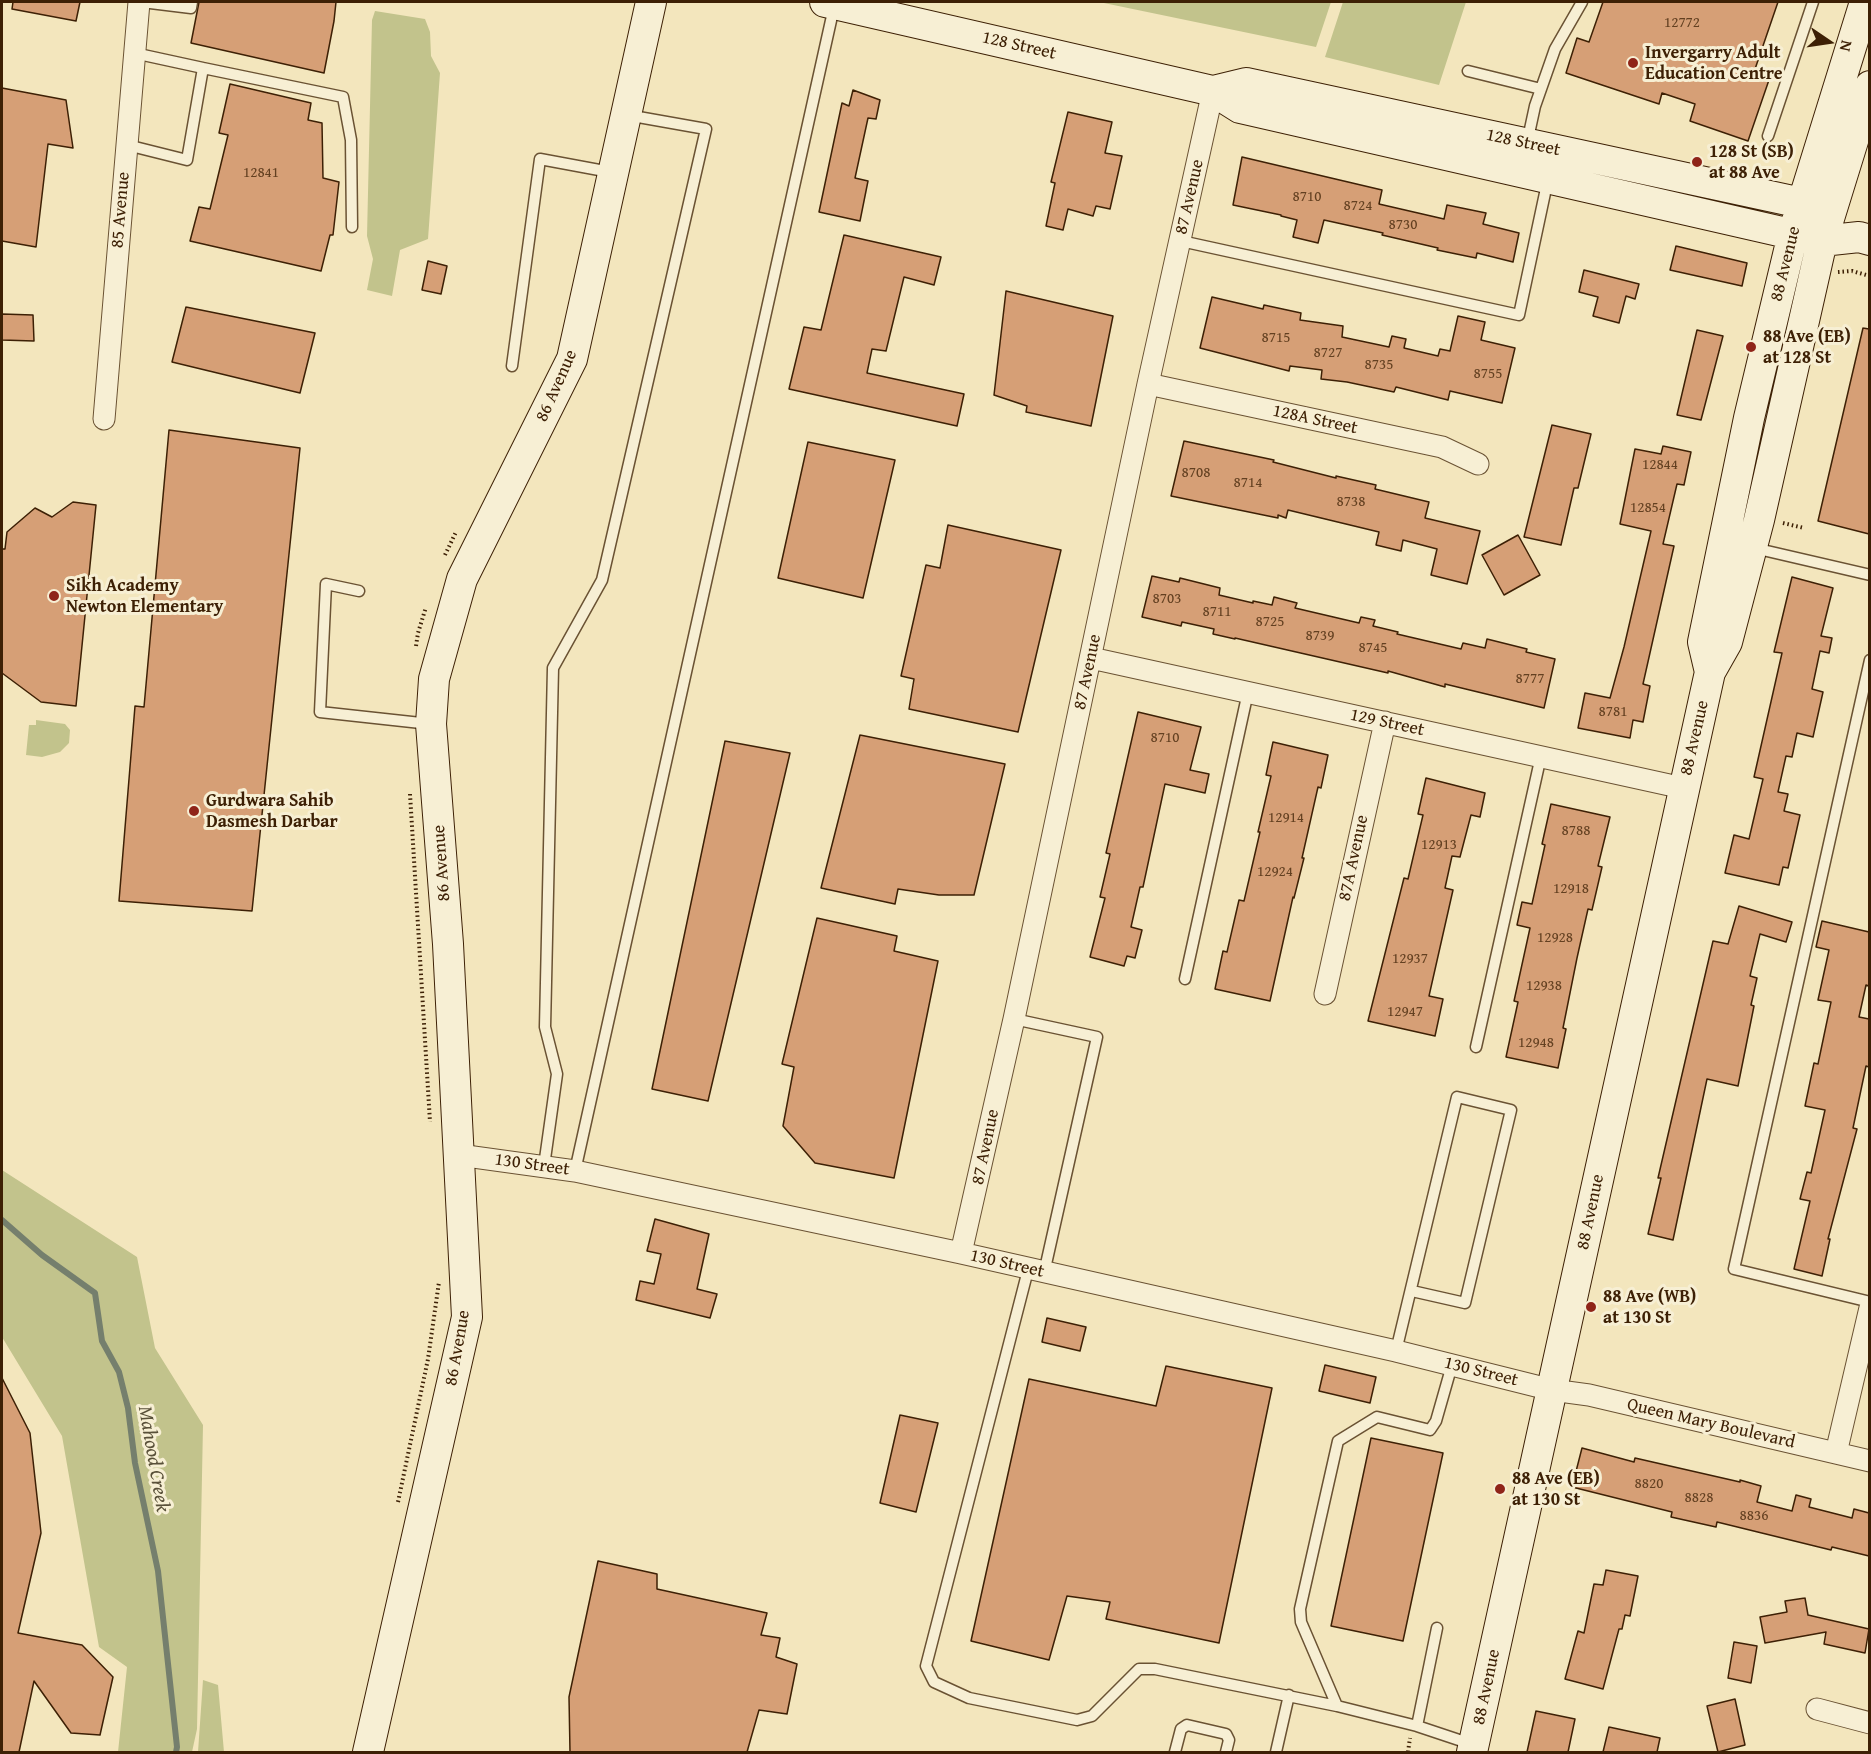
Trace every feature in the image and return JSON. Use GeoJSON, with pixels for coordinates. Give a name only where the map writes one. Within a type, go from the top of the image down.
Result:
{"type":"FeatureCollection","features":[{"type":"Feature","properties":{"kind":"main road","name":"86 Avenue"},"geometry":{"type":"LineString","coordinates":[[368,1752],[467,1317],[448,944],[431,724],[434,679],[462,579],[573,360],[651,2]]}},
{"type":"Feature","properties":{"kind":"main road","name":"88 Avenue"},"geometry":{"type":"LineString","coordinates":[[1710,672],[1703,642],[1749,418],[1793,234],[1865,2]]}},
{"type":"Feature","properties":{"kind":"main road","name":"128 Street"},"geometry":{"type":"LineString","coordinates":[[830,3],[1214,91],[1240,108],[1822,241]]}},
{"type":"Feature","properties":{"kind":"main road","name":"128 Street"},"geometry":{"type":"LineString","coordinates":[[1214,91],[1246,83],[1832,210]]}},
{"type":"Feature","properties":{"kind":"main road","name":"88 Avenue"},"geometry":{"type":"LineString","coordinates":[[1473,1749],[1710,672],[1727,642],[1822,241],[1869,86]]}},
{"type":"Feature","properties":{"kind":"main road"},"geometry":{"type":"LineString","coordinates":[[1832,210],[1864,238]]}},
{"type":"Feature","properties":{"kind":"main road"},"geometry":{"type":"LineString","coordinates":[[1822,241],[1864,238]]}},
{"type":"Feature","properties":{"kind":"street","name":"85 Avenue"},"geometry":{"type":"LineString","coordinates":[[104,419],[134,53],[141,2]]}},
{"type":"Feature","properties":{"kind":"street","name":"87 Avenue"},"geometry":{"type":"LineString","coordinates":[[961,1253],[1014,1019],[1148,384],[1214,91]]}},
{"type":"Feature","properties":{"kind":"street","name":"128A Street"},"geometry":{"type":"LineString","coordinates":[[1148,384],[1442,447],[1478,464]]}},
{"type":"Feature","properties":{"kind":"street","name":"129 Street"},"geometry":{"type":"LineString","coordinates":[[1091,658],[1683,788]]}},
{"type":"Feature","properties":{"kind":"street","name":"87A Avenue"},"geometry":{"type":"LineString","coordinates":[[1324,994],[1384,722]]}},
{"type":"Feature","properties":{"kind":"street","name":"130 Street"},"geometry":{"type":"LineString","coordinates":[[459,1155],[575,1171],[961,1253],[1396,1351],[1552,1390]]}},
{"type":"Feature","properties":{"kind":"street"},"geometry":{"type":"LineString","coordinates":[[1836,1453],[1869,1308]]}},
{"type":"Feature","properties":{"kind":"street","name":"Queen Mary Boulevard"},"geometry":{"type":"LineString","coordinates":[[1552,1390],[1589,1395],[1869,1461]]}},
{"type":"Feature","properties":{"kind":"street"},"geometry":{"type":"LineString","coordinates":[[1817,1709],[1869,1723]]}},
{"type":"Feature","properties":{"kind":"lane"},"geometry":{"type":"LineString","coordinates":[[141,2],[190,8],[192,2]]}},
{"type":"Feature","properties":{"kind":"lane"},"geometry":{"type":"LineString","coordinates":[[1526,144],[1555,49],[1582,2]]}},
{"type":"Feature","properties":{"kind":"lane"},"geometry":{"type":"LineString","coordinates":[[1768,136],[1813,2]]}},
{"type":"Feature","properties":{"kind":"lane"},"geometry":{"type":"LineString","coordinates":[[575,1171],[830,3]]}},
{"type":"Feature","properties":{"kind":"lane"},"geometry":{"type":"LineString","coordinates":[[134,53],[343,97],[351,140],[352,227]]}},
{"type":"Feature","properties":{"kind":"lane"},"geometry":{"type":"LineString","coordinates":[[127,145],[187,160],[203,68]]}},
{"type":"Feature","properties":{"kind":"lane"},"geometry":{"type":"LineString","coordinates":[[1468,70],[1541,89]]}},
{"type":"Feature","properties":{"kind":"lane"},"geometry":{"type":"LineString","coordinates":[[544,1166],[556,1074],[545,1027],[553,668],[602,580],[706,129],[626,115]]}},
{"type":"Feature","properties":{"kind":"lane"},"geometry":{"type":"LineString","coordinates":[[512,366],[540,159],[614,173]]}},
{"type":"Feature","properties":{"kind":"lane"},"geometry":{"type":"LineString","coordinates":[[1180,241],[1519,315],[1549,178]]}},
{"type":"Feature","properties":{"kind":"lane"},"geometry":{"type":"LineString","coordinates":[[1751,547],[1869,575]]}},
{"type":"Feature","properties":{"kind":"lane"},"geometry":{"type":"LineString","coordinates":[[358,591],[326,584],[320,712],[431,724]]}},
{"type":"Feature","properties":{"kind":"lane"},"geometry":{"type":"LineString","coordinates":[[1869,660],[1734,1269],[1869,1302]]}},
{"type":"Feature","properties":{"kind":"lane"},"geometry":{"type":"LineString","coordinates":[[1185,979],[1248,692]]}},
{"type":"Feature","properties":{"kind":"lane"},"geometry":{"type":"LineString","coordinates":[[1476,1047],[1541,756]]}},
{"type":"Feature","properties":{"kind":"lane"},"geometry":{"type":"LineString","coordinates":[[1014,1019],[1097,1037],[1036,1271],[926,1666],[934,1682],[969,1698],[1077,1720],[1092,1716],[1139,1669],[1155,1669],[1289,1695],[1417,1726],[1473,1749]]}},
{"type":"Feature","properties":{"kind":"lane"},"geometry":{"type":"LineString","coordinates":[[1396,1351],[1457,1097],[1511,1110],[1465,1304],[1412,1291]]}},
{"type":"Feature","properties":{"kind":"lane"},"geometry":{"type":"LineString","coordinates":[[1337,1706],[1301,1622],[1300,1609],[1338,1441],[1377,1417],[1430,1430],[1436,1421],[1452,1365]]}},
{"type":"Feature","properties":{"kind":"lane"},"geometry":{"type":"LineString","coordinates":[[1417,1726],[1437,1628]]}},
{"type":"Feature","properties":{"kind":"lane"},"geometry":{"type":"LineString","coordinates":[[1276,1752],[1289,1695]]}},
{"type":"Feature","properties":{"kind":"lane"},"geometry":{"type":"LineString","coordinates":[[1175,1752],[1181,1729],[1187,1725],[1226,1734],[1228,1740],[1226,1752]]}},
{"type":"Feature","properties":{"kind":"path"},"geometry":{"type":"LineString","coordinates":[[1852,271],[1869,276]]}},
{"type":"Feature","properties":{"kind":"path"},"geometry":{"type":"LineString","coordinates":[[1776,521],[1804,528]]}},
{"type":"Feature","properties":{"kind":"green space"},"geometry":{"type":"Polygon","coordinates":[[[1099,2],[1331,2],[1316,47],[1099,2]]]}},
{"type":"Feature","properties":{"kind":"green space"},"geometry":{"type":"Polygon","coordinates":[[[1343,2],[1466,2],[1439,85],[1325,57],[1343,2]]]}},
{"type":"Feature","properties":{"kind":"green space"},"geometry":{"type":"Polygon","coordinates":[[[375,11],[425,19],[430,32],[431,56],[440,73],[428,239],[400,250],[392,296],[367,290],[373,259],[367,236],[372,20],[375,11]]]}},
{"type":"Feature","properties":{"kind":"green space"},"geometry":{"type":"Polygon","coordinates":[[[36,720],[65,724],[70,730],[69,743],[60,752],[42,757],[26,755],[29,725],[36,725],[36,720]]]}},
{"type":"Feature","properties":{"kind":"green space"},"geometry":{"type":"Polygon","coordinates":[[[2,1170],[137,1257],[155,1348],[203,1425],[197,1729],[192,1752],[118,1752],[127,1667],[99,1647],[62,1436],[2,1337],[2,1170]]]}},
{"type":"Feature","properties":{"kind":"green space"},"geometry":{"type":"Polygon","coordinates":[[[203,1680],[218,1685],[224,1752],[198,1752],[203,1680]]]}},
{"type":"Feature","properties":{"kind":"building"},"geometry":{"type":"Polygon","coordinates":[[[13,2],[80,2],[76,21],[12,9],[13,2]]]}},
{"type":"Feature","properties":{"kind":"building"},"geometry":{"type":"Polygon","coordinates":[[[199,2],[336,2],[324,73],[191,43],[199,2]]]}},
{"type":"Feature","properties":{"kind":"building"},"geometry":{"type":"Polygon","coordinates":[[[1603,2],[1778,2],[1754,72],[1770,77],[1748,141],[1690,121],[1695,104],[1662,93],[1659,104],[1566,73],[1577,38],[1589,42],[1603,2]]]}},
{"type":"Feature","properties":{"kind":"building"},"geometry":{"type":"Polygon","coordinates":[[[230,84],[311,103],[308,120],[322,123],[323,178],[339,182],[333,235],[330,235],[321,271],[190,241],[199,207],[210,209],[228,135],[219,133],[230,84]]]}},
{"type":"Feature","properties":{"kind":"building"},"geometry":{"type":"Polygon","coordinates":[[[2,88],[66,100],[73,148],[48,144],[36,247],[2,241],[2,88]]]}},
{"type":"Feature","properties":{"kind":"building"},"geometry":{"type":"Polygon","coordinates":[[[853,90],[880,100],[876,119],[868,118],[855,178],[868,181],[860,221],[819,212],[842,103],[849,106],[853,90]]]}},
{"type":"Feature","properties":{"kind":"building"},"geometry":{"type":"Polygon","coordinates":[[[1068,112],[1112,122],[1105,153],[1122,156],[1110,209],[1096,206],[1093,216],[1068,209],[1063,230],[1046,226],[1055,183],[1051,182],[1068,112]]]}},
{"type":"Feature","properties":{"kind":"building"},"geometry":{"type":"Polygon","coordinates":[[[1242,157],[1382,190],[1379,204],[1444,219],[1447,205],[1486,213],[1483,224],[1519,233],[1513,262],[1477,253],[1476,258],[1437,250],[1438,248],[1382,235],[1383,233],[1324,220],[1318,243],[1293,237],[1297,220],[1233,205],[1242,157]]]}},
{"type":"Feature","properties":{"kind":"building"},"geometry":{"type":"Polygon","coordinates":[[[844,235],[941,257],[934,285],[904,277],[886,351],[872,349],[867,373],[964,394],[957,426],[789,389],[804,327],[821,330],[844,235]]]}},
{"type":"Feature","properties":{"kind":"building"},"geometry":{"type":"Polygon","coordinates":[[[1676,246],[1747,263],[1742,286],[1670,270],[1676,246]]]}},
{"type":"Feature","properties":{"kind":"building"},"geometry":{"type":"Polygon","coordinates":[[[428,261],[447,266],[441,294],[422,290],[428,261]]]}},
{"type":"Feature","properties":{"kind":"building"},"geometry":{"type":"Polygon","coordinates":[[[1584,270],[1639,284],[1635,299],[1626,296],[1619,323],[1593,316],[1598,297],[1579,292],[1584,270]]]}},
{"type":"Feature","properties":{"kind":"building"},"geometry":{"type":"Polygon","coordinates":[[[1006,291],[1113,316],[1091,426],[1026,412],[1027,406],[994,395],[1006,291]]]}},
{"type":"Feature","properties":{"kind":"building"},"geometry":{"type":"Polygon","coordinates":[[[1212,297],[1263,309],[1264,305],[1301,313],[1300,320],[1343,326],[1342,337],[1389,347],[1392,336],[1406,339],[1404,348],[1438,356],[1440,349],[1450,351],[1458,316],[1485,322],[1481,340],[1515,348],[1502,403],[1450,391],[1448,400],[1396,387],[1394,392],[1321,379],[1322,370],[1290,366],[1289,371],[1200,348],[1212,297]]]}},
{"type":"Feature","properties":{"kind":"building"},"geometry":{"type":"Polygon","coordinates":[[[186,307],[315,333],[300,393],[172,362],[186,307]]]}},
{"type":"Feature","properties":{"kind":"building"},"geometry":{"type":"Polygon","coordinates":[[[2,314],[33,315],[34,341],[2,340],[2,314]]]}},
{"type":"Feature","properties":{"kind":"building"},"geometry":{"type":"Polygon","coordinates":[[[1863,328],[1869,329],[1869,534],[1818,521],[1863,328]]]}},
{"type":"Feature","properties":{"kind":"building"},"geometry":{"type":"Polygon","coordinates":[[[1697,330],[1723,336],[1701,420],[1677,415],[1697,330]]]}},
{"type":"Feature","properties":{"kind":"building"},"geometry":{"type":"Polygon","coordinates":[[[1552,425],[1591,434],[1578,488],[1574,488],[1561,545],[1524,537],[1552,425]]]}},
{"type":"Feature","properties":{"kind":"building"},"geometry":{"type":"Polygon","coordinates":[[[169,430],[300,448],[252,911],[119,901],[135,706],[144,707],[169,430]]]}},
{"type":"Feature","properties":{"kind":"building"},"geometry":{"type":"Polygon","coordinates":[[[1184,441],[1274,460],[1273,462],[1336,478],[1336,476],[1376,485],[1375,489],[1429,502],[1425,518],[1480,531],[1467,584],[1431,575],[1437,549],[1403,540],[1401,551],[1376,545],[1379,532],[1288,510],[1286,518],[1278,515],[1278,518],[1171,496],[1184,441]]]}},
{"type":"Feature","properties":{"kind":"building"},"geometry":{"type":"Polygon","coordinates":[[[808,442],[895,460],[863,598],[778,578],[808,442]]]}},
{"type":"Feature","properties":{"kind":"building"},"geometry":{"type":"Polygon","coordinates":[[[1663,446],[1691,452],[1684,485],[1677,484],[1663,544],[1674,546],[1643,684],[1650,686],[1643,722],[1633,720],[1630,738],[1578,728],[1585,693],[1610,698],[1651,531],[1620,524],[1635,449],[1661,454],[1663,446]]]}},
{"type":"Feature","properties":{"kind":"building"},"geometry":{"type":"Polygon","coordinates":[[[73,502],[96,505],[76,706],[41,702],[2,673],[2,549],[5,549],[7,532],[35,508],[52,517],[73,502]]]}},
{"type":"Feature","properties":{"kind":"building"},"geometry":{"type":"Polygon","coordinates":[[[948,525],[1061,550],[1018,732],[909,709],[914,679],[901,676],[926,565],[940,568],[948,525]]]}},
{"type":"Feature","properties":{"kind":"building"},"geometry":{"type":"Polygon","coordinates":[[[1518,535],[1540,575],[1504,595],[1482,555],[1518,535]]]}},
{"type":"Feature","properties":{"kind":"building"},"geometry":{"type":"Polygon","coordinates":[[[1152,576],[1179,582],[1180,578],[1220,588],[1219,595],[1253,603],[1253,601],[1272,605],[1274,597],[1297,603],[1295,608],[1359,623],[1361,617],[1375,620],[1373,626],[1461,649],[1463,643],[1485,648],[1487,639],[1527,649],[1526,652],[1555,659],[1544,708],[1445,684],[1445,687],[1388,671],[1388,673],[1213,634],[1214,629],[1182,622],[1181,626],[1142,617],[1152,576]]]}},
{"type":"Feature","properties":{"kind":"building"},"geometry":{"type":"Polygon","coordinates":[[[1792,577],[1833,588],[1821,636],[1832,638],[1829,653],[1820,651],[1812,689],[1823,692],[1813,737],[1797,733],[1792,757],[1786,756],[1778,792],[1788,794],[1784,811],[1800,815],[1788,868],[1783,867],[1779,885],[1725,873],[1734,835],[1749,839],[1763,779],[1754,777],[1782,653],[1774,652],[1792,577]]]}},
{"type":"Feature","properties":{"kind":"building"},"geometry":{"type":"Polygon","coordinates":[[[1138,712],[1201,727],[1190,770],[1209,774],[1205,793],[1165,784],[1143,887],[1140,887],[1131,927],[1142,930],[1135,958],[1127,956],[1124,966],[1090,957],[1105,898],[1100,897],[1110,854],[1106,853],[1138,712]]]}},
{"type":"Feature","properties":{"kind":"building"},"geometry":{"type":"Polygon","coordinates":[[[860,735],[1005,764],[974,895],[939,895],[898,889],[895,904],[821,888],[860,735]]]}},
{"type":"Feature","properties":{"kind":"building"},"geometry":{"type":"Polygon","coordinates":[[[725,741],[790,753],[708,1101],[652,1089],[725,741]]]}},
{"type":"Feature","properties":{"kind":"building"},"geometry":{"type":"Polygon","coordinates":[[[1273,742],[1328,755],[1321,788],[1318,787],[1302,858],[1304,858],[1270,1001],[1215,989],[1223,951],[1227,952],[1239,900],[1244,901],[1271,776],[1266,775],[1273,742]]]}},
{"type":"Feature","properties":{"kind":"building"},"geometry":{"type":"Polygon","coordinates":[[[1426,778],[1485,793],[1480,817],[1471,815],[1460,857],[1452,856],[1445,888],[1453,890],[1429,996],[1443,999],[1435,1036],[1368,1021],[1404,878],[1408,879],[1423,815],[1418,814],[1426,778]]]}},
{"type":"Feature","properties":{"kind":"building"},"geometry":{"type":"Polygon","coordinates":[[[1551,804],[1610,817],[1598,866],[1602,867],[1592,910],[1588,909],[1577,958],[1563,1028],[1566,1029],[1558,1068],[1506,1057],[1518,1002],[1514,1001],[1530,928],[1517,925],[1522,902],[1532,904],[1551,804]]]}},
{"type":"Feature","properties":{"kind":"building"},"geometry":{"type":"Polygon","coordinates":[[[1739,906],[1792,922],[1786,942],[1760,934],[1750,976],[1757,978],[1751,1005],[1754,1006],[1738,1086],[1707,1079],[1673,1240],[1648,1234],[1661,1178],[1658,1178],[1713,941],[1728,944],[1739,906]]]}},
{"type":"Feature","properties":{"kind":"building"},"geometry":{"type":"Polygon","coordinates":[[[817,918],[897,936],[894,951],[938,961],[894,1178],[815,1163],[783,1126],[794,1067],[782,1064],[817,918]]]}},
{"type":"Feature","properties":{"kind":"building"},"geometry":{"type":"Polygon","coordinates":[[[1822,921],[1869,932],[1869,986],[1866,985],[1859,1017],[1869,1019],[1869,1067],[1866,1066],[1853,1128],[1857,1129],[1828,1239],[1830,1239],[1822,1276],[1794,1269],[1810,1201],[1800,1199],[1807,1172],[1811,1173],[1825,1110],[1805,1106],[1814,1063],[1818,1064],[1831,1002],[1818,1000],[1829,950],[1816,947],[1822,921]]]}},
{"type":"Feature","properties":{"kind":"building"},"geometry":{"type":"Polygon","coordinates":[[[655,1219],[709,1234],[697,1289],[717,1294],[710,1318],[636,1300],[640,1281],[654,1284],[661,1254],[647,1251],[655,1219]]]}},
{"type":"Feature","properties":{"kind":"building"},"geometry":{"type":"Polygon","coordinates":[[[1047,1318],[1086,1327],[1080,1351],[1042,1342],[1047,1318]]]}},
{"type":"Feature","properties":{"kind":"building"},"geometry":{"type":"Polygon","coordinates":[[[1325,1365],[1376,1377],[1370,1403],[1319,1391],[1325,1365]]]}},
{"type":"Feature","properties":{"kind":"building"},"geometry":{"type":"Polygon","coordinates":[[[1166,1366],[1272,1388],[1219,1643],[1106,1619],[1110,1602],[1067,1596],[1049,1660],[971,1641],[1029,1379],[1156,1406],[1166,1366]]]}},
{"type":"Feature","properties":{"kind":"building"},"geometry":{"type":"Polygon","coordinates":[[[2,1378],[30,1433],[41,1533],[18,1633],[82,1645],[113,1677],[100,1735],[71,1733],[34,1681],[19,1752],[2,1752],[2,1378]]]}},
{"type":"Feature","properties":{"kind":"building"},"geometry":{"type":"Polygon","coordinates":[[[900,1415],[938,1423],[916,1512],[880,1503],[900,1415]]]}},
{"type":"Feature","properties":{"kind":"building"},"geometry":{"type":"Polygon","coordinates":[[[1371,1438],[1443,1453],[1403,1641],[1331,1626],[1371,1438]]]}},
{"type":"Feature","properties":{"kind":"building"},"geometry":{"type":"Polygon","coordinates":[[[1582,1448],[1634,1462],[1635,1458],[1761,1486],[1757,1502],[1792,1511],[1796,1495],[1811,1499],[1809,1507],[1852,1518],[1854,1509],[1869,1513],[1869,1556],[1832,1547],[1831,1550],[1717,1522],[1716,1527],[1671,1517],[1672,1512],[1572,1487],[1582,1448]]]}},
{"type":"Feature","properties":{"kind":"building"},"geometry":{"type":"Polygon","coordinates":[[[598,1561],[657,1574],[657,1589],[767,1613],[761,1635],[780,1638],[776,1657],[797,1664],[787,1714],[759,1710],[747,1752],[570,1752],[569,1697],[598,1561]]]}},
{"type":"Feature","properties":{"kind":"building"},"geometry":{"type":"Polygon","coordinates":[[[1606,1570],[1638,1576],[1630,1616],[1625,1615],[1622,1629],[1619,1629],[1603,1689],[1565,1679],[1578,1631],[1584,1633],[1594,1584],[1603,1585],[1606,1570]]]}},
{"type":"Feature","properties":{"kind":"building"},"geometry":{"type":"Polygon","coordinates":[[[1805,1598],[1808,1615],[1869,1629],[1865,1653],[1824,1644],[1826,1632],[1765,1643],[1760,1617],[1787,1612],[1785,1601],[1805,1598]]]}},
{"type":"Feature","properties":{"kind":"building"},"geometry":{"type":"Polygon","coordinates":[[[1734,1642],[1757,1646],[1751,1683],[1728,1678],[1734,1642]]]}},
{"type":"Feature","properties":{"kind":"building"},"geometry":{"type":"Polygon","coordinates":[[[1735,1699],[1745,1745],[1718,1752],[1707,1706],[1735,1699]]]}},
{"type":"Feature","properties":{"kind":"building"},"geometry":{"type":"Polygon","coordinates":[[[1536,1711],[1575,1719],[1568,1752],[1527,1752],[1536,1711]]]}},
{"type":"Feature","properties":{"kind":"building"},"geometry":{"type":"Polygon","coordinates":[[[1609,1727],[1660,1738],[1657,1752],[1603,1752],[1609,1727]]]}},
{"type":"Feature","properties":{"kind":"waterway","name":"Mahood Creek"},"geometry":{"type":"LineString","coordinates":[[2,1220],[42,1255],[95,1293],[102,1341],[119,1372],[128,1408],[135,1463],[158,1571],[176,1752]]}},
{"type":"Feature","properties":{"kind":"place","name":"Invergarry Adult Education Centre"},"geometry":{"type":"Point","coordinates":[1633,63]}},
{"type":"Feature","properties":{"kind":"place","name":"128 St (SB) at 88 Ave"},"geometry":{"type":"Point","coordinates":[1697,162]}},
{"type":"Feature","properties":{"kind":"place","name":"88 Ave (EB) at 128 St"},"geometry":{"type":"Point","coordinates":[1751,347]}},
{"type":"Feature","properties":{"kind":"place","name":"Sikh Academy Newton Elementary"},"geometry":{"type":"Point","coordinates":[54,596]}},
{"type":"Feature","properties":{"kind":"place","name":"Gurdwara Sahib Dasmesh Darbar"},"geometry":{"type":"Point","coordinates":[194,811]}},
{"type":"Feature","properties":{"kind":"place","name":"88 Ave (WB) at 130 St"},"geometry":{"type":"Point","coordinates":[1591,1307]}},
{"type":"Feature","properties":{"kind":"place","name":"88 Ave (EB) at 130 St"},"geometry":{"type":"Point","coordinates":[1500,1489]}}]}
